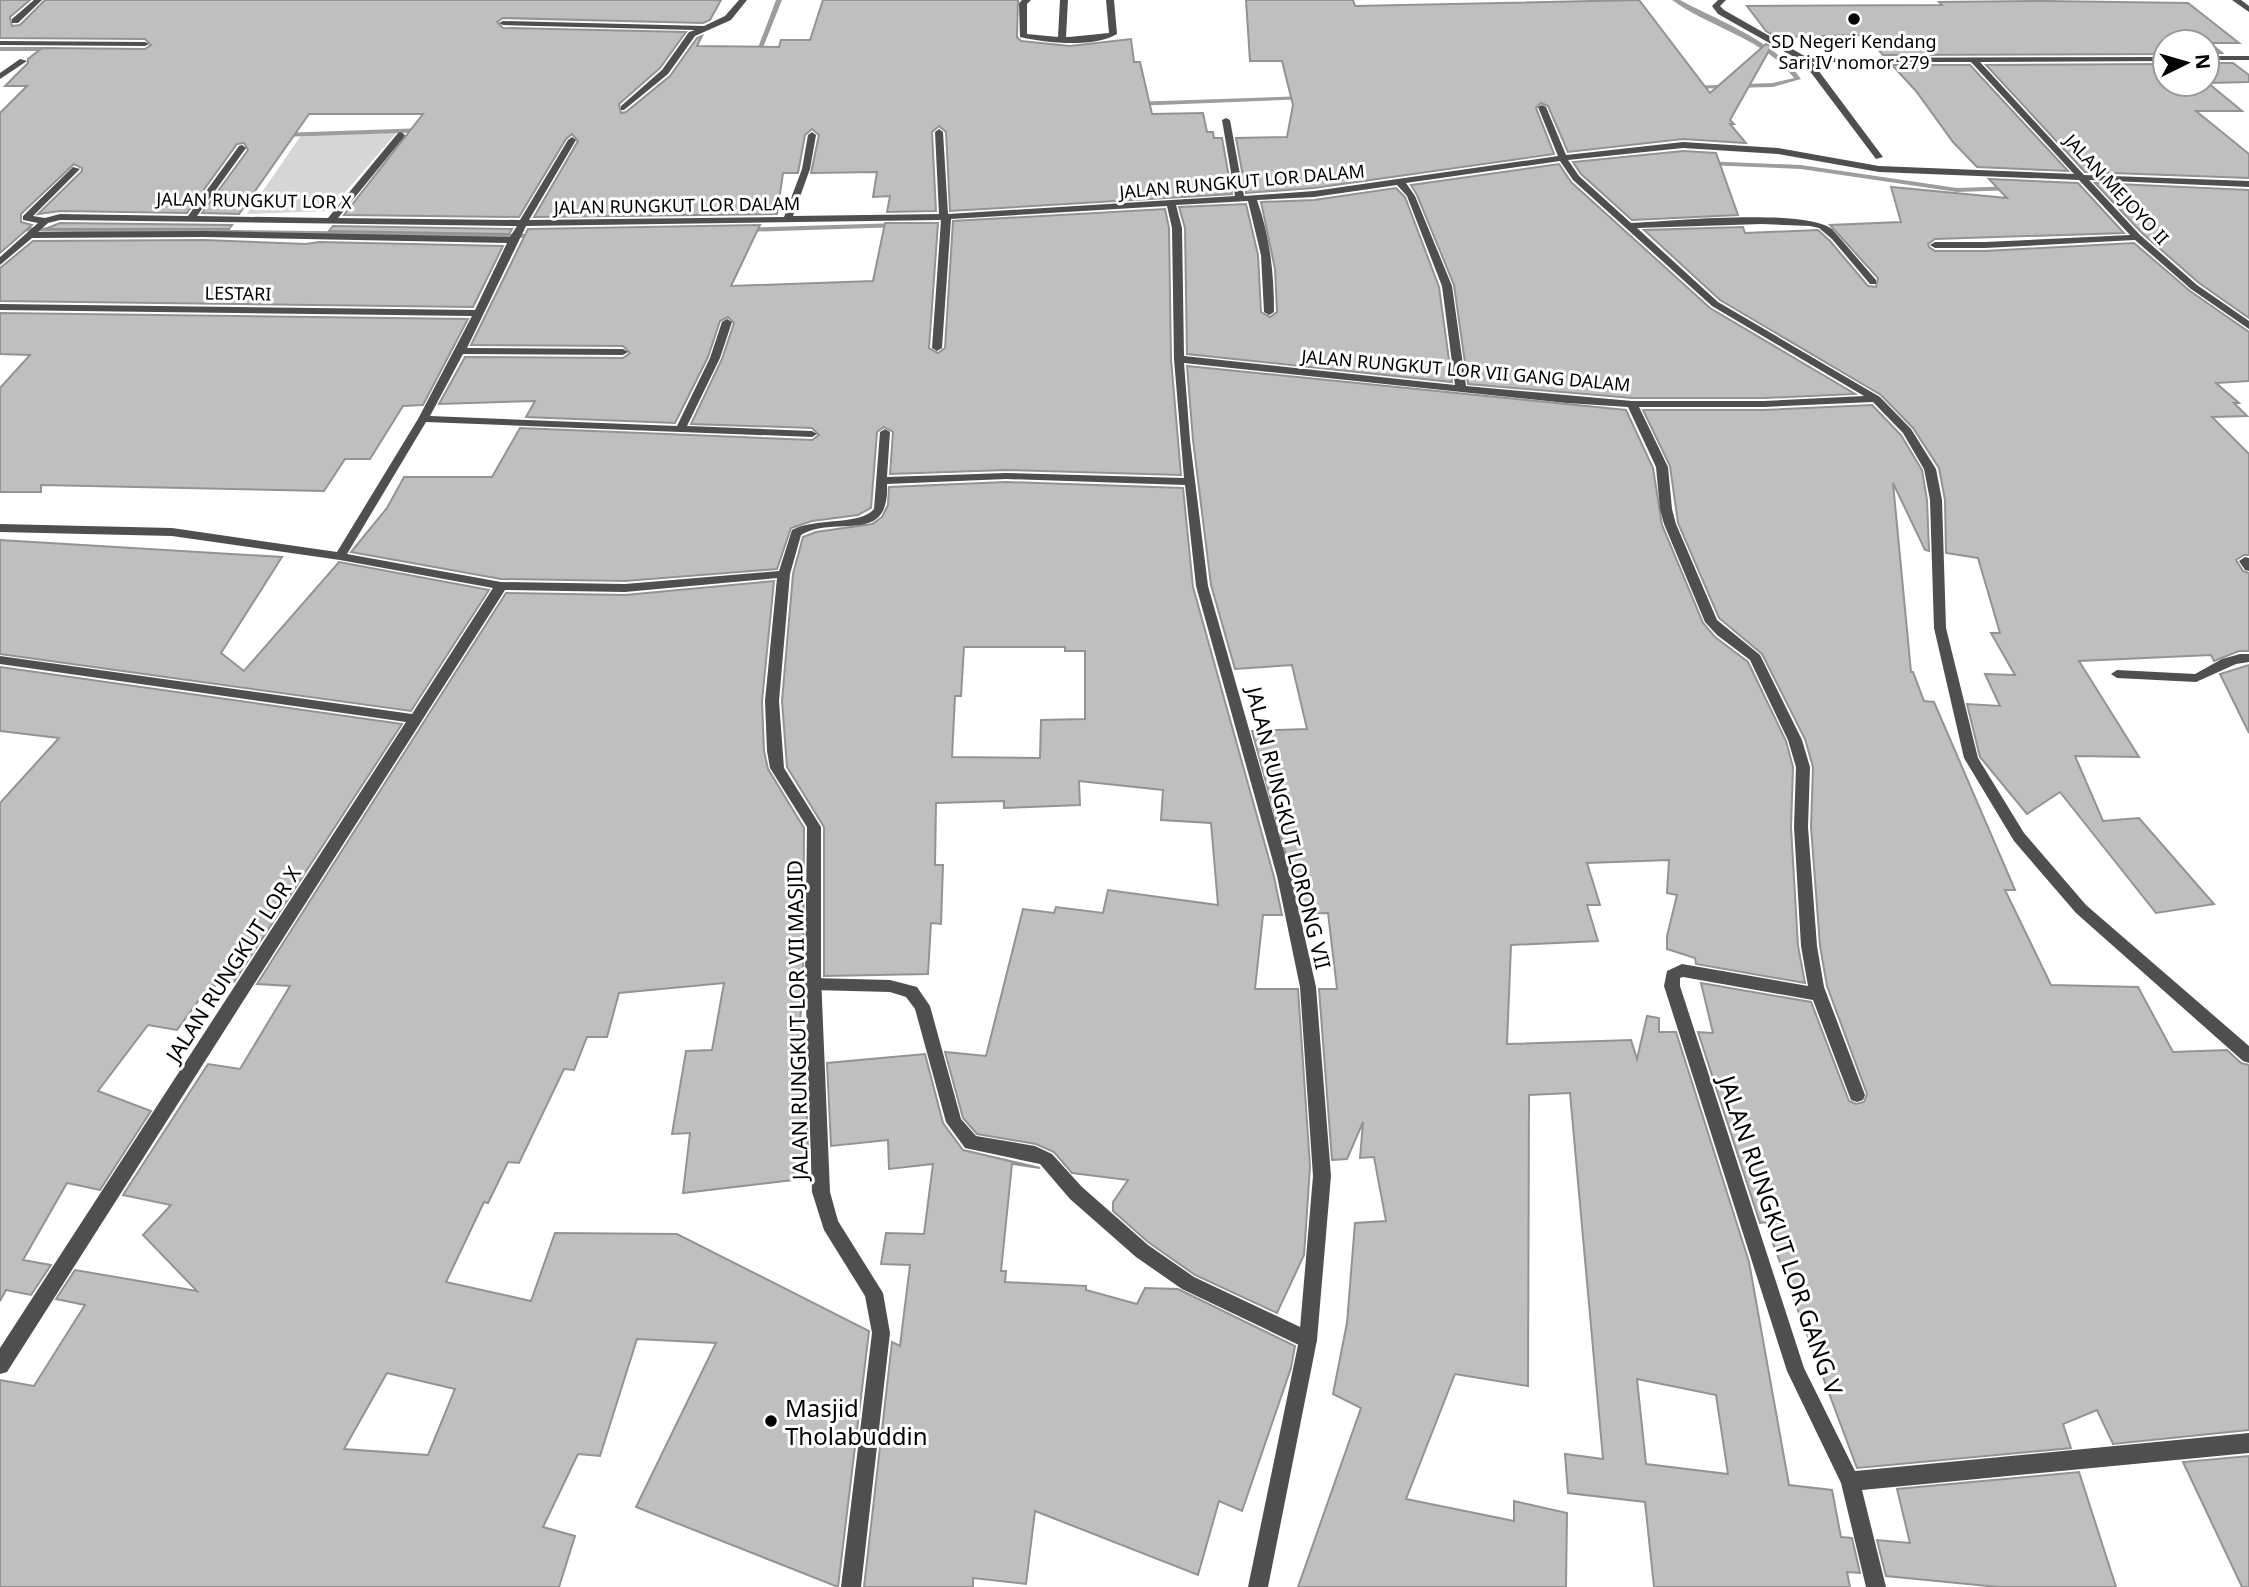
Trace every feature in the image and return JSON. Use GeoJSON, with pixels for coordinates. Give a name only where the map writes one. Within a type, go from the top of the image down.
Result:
{"type":"FeatureCollection","features":[{"type":"Feature","properties":{"kind":"street"},"geometry":{"type":"LineString","coordinates":[[15,21],[38,0]]}},
{"type":"Feature","properties":{"kind":"street"},"geometry":{"type":"LineString","coordinates":[[624,108],[664,72],[677,57],[686,39],[728,18],[743,0]]}},
{"type":"Feature","properties":{"kind":"street"},"geometry":{"type":"LineString","coordinates":[[1027,0],[1023,3],[1023,36],[1062,38],[1104,37],[1113,34],[1110,0]]}},
{"type":"Feature","properties":{"kind":"street"},"geometry":{"type":"LineString","coordinates":[[1062,38],[1064,0]]}},
{"type":"Feature","properties":{"kind":"street"},"geometry":{"type":"LineString","coordinates":[[1722,0],[1716,6],[1721,12],[1806,60],[1879,157]]}},
{"type":"Feature","properties":{"kind":"street"},"geometry":{"type":"LineString","coordinates":[[2235,0],[2249,10]]}},
{"type":"Feature","properties":{"kind":"street"},"geometry":{"type":"LineString","coordinates":[[503,23],[706,28]]}},
{"type":"Feature","properties":{"kind":"street"},"geometry":{"type":"LineString","coordinates":[[0,43],[145,44]]}},
{"type":"Feature","properties":{"kind":"street"},"geometry":{"type":"LineString","coordinates":[[2221,58],[2249,58]]}},
{"type":"Feature","properties":{"kind":"street"},"geometry":{"type":"LineString","coordinates":[[1806,60],[2151,59]]}},
{"type":"Feature","properties":{"kind":"street","name":"JALAN MEJOYO II"},"geometry":{"type":"LineString","coordinates":[[1974,60],[2085,177],[2137,237],[2194,288],[2249,326]]}},
{"type":"Feature","properties":{"kind":"street"},"geometry":{"type":"LineString","coordinates":[[0,77],[23,61]]}},
{"type":"Feature","properties":{"kind":"street"},"geometry":{"type":"LineString","coordinates":[[1542,107],[1566,162],[1576,178],[1715,304],[1876,399],[1907,431],[1930,469],[1936,500],[1940,628],[1971,758],[2003,813],[2043,868],[2081,909],[2249,1056]]}},
{"type":"Feature","properties":{"kind":"street"},"geometry":{"type":"LineString","coordinates":[[1226,120],[1240,199]]}},
{"type":"Feature","properties":{"kind":"street"},"geometry":{"type":"LineString","coordinates":[[937,348],[944,286],[945,221],[939,132]]}},
{"type":"Feature","properties":{"kind":"street"},"geometry":{"type":"LineString","coordinates":[[331,220],[401,135]]}},
{"type":"Feature","properties":{"kind":"street"},"geometry":{"type":"LineString","coordinates":[[787,220],[806,169],[812,135]]}},
{"type":"Feature","properties":{"kind":"street"},"geometry":{"type":"LineString","coordinates":[[340,556],[423,419],[460,351],[476,313],[517,233],[572,140]]}},
{"type":"Feature","properties":{"kind":"street","name":"JALAN RUNGKUT LOR DALAM"},"geometry":{"type":"LineString","coordinates":[[517,233],[787,220],[945,221],[1252,199],[1314,194],[1399,181],[1566,162],[1643,148],[1728,146],[1778,151],[1879,169],[2249,184]]}},
{"type":"Feature","properties":{"kind":"street"},"geometry":{"type":"LineString","coordinates":[[191,218],[242,148]]}},
{"type":"Feature","properties":{"kind":"street"},"geometry":{"type":"LineString","coordinates":[[43,222],[26,218],[76,169]]}},
{"type":"Feature","properties":{"kind":"street"},"geometry":{"type":"LineString","coordinates":[[1399,181],[1412,198],[1447,286],[1461,388]]}},
{"type":"Feature","properties":{"kind":"street"},"geometry":{"type":"LineString","coordinates":[[1252,199],[1259,216],[1269,281],[1269,312]]}},
{"type":"Feature","properties":{"kind":"street","name":"JALAN RUNGKUT LORONG VII"},"geometry":{"type":"LineString","coordinates":[[1171,204],[1176,223],[1179,359],[1189,482],[1202,586],[1283,876],[1308,987],[1322,1176],[1308,1340],[1258,1587]]}},
{"type":"Feature","properties":{"kind":"street","name":"JALAN RUNGKUT LOR X"},"geometry":{"type":"LineString","coordinates":[[43,222],[61,217],[331,220],[517,233]]}},
{"type":"Feature","properties":{"kind":"street"},"geometry":{"type":"LineString","coordinates":[[0,262],[43,222]]}},
{"type":"Feature","properties":{"kind":"street"},"geometry":{"type":"LineString","coordinates":[[1629,226],[1707,222],[1815,223],[1830,234],[1873,282]]}},
{"type":"Feature","properties":{"kind":"street"},"geometry":{"type":"LineString","coordinates":[[30,234],[517,233]]}},
{"type":"Feature","properties":{"kind":"street"},"geometry":{"type":"LineString","coordinates":[[1934,245],[2137,237]]}},
{"type":"Feature","properties":{"kind":"street","name":"LESTARI"},"geometry":{"type":"LineString","coordinates":[[0,307],[476,313]]}},
{"type":"Feature","properties":{"kind":"street"},"geometry":{"type":"LineString","coordinates":[[680,430],[715,358],[727,322]]}},
{"type":"Feature","properties":{"kind":"street"},"geometry":{"type":"LineString","coordinates":[[460,351],[623,352]]}},
{"type":"Feature","properties":{"kind":"street","name":"JALAN RUNGKUT LOR VII GANG DALAM"},"geometry":{"type":"LineString","coordinates":[[1179,359],[1461,388],[1493,394],[1632,404],[1764,404],[1876,399]]}},
{"type":"Feature","properties":{"kind":"street"},"geometry":{"type":"LineString","coordinates":[[1632,404],[1662,467],[1668,517],[1711,622],[1718,632],[1746,648],[1755,658],[1799,753],[1804,781],[1801,827],[1809,946],[1818,994],[1857,1095]]}},
{"type":"Feature","properties":{"kind":"street"},"geometry":{"type":"LineString","coordinates":[[423,419],[812,434]]}},
{"type":"Feature","properties":{"kind":"street"},"geometry":{"type":"LineString","coordinates":[[885,432],[881,481],[1006,476],[1189,482]]}},
{"type":"Feature","properties":{"kind":"street","name":"JALAN RUNGKUT LOR VII MASJID"},"geometry":{"type":"LineString","coordinates":[[851,1587],[881,1334],[874,1293],[830,1224],[821,1192],[813,984],[814,827],[777,768],[772,701],[784,574],[796,533],[810,524],[864,522],[875,517],[881,508],[881,481]]}},
{"type":"Feature","properties":{"kind":"street"},"geometry":{"type":"LineString","coordinates":[[0,528],[172,532],[340,556],[501,586],[625,588],[784,574]]}},
{"type":"Feature","properties":{"kind":"street","name":"JALAN RUNGKUT LOR X"},"geometry":{"type":"LineString","coordinates":[[0,1365],[501,586]]}},
{"type":"Feature","properties":{"kind":"street"},"geometry":{"type":"LineString","coordinates":[[2117,674],[2196,678],[2207,675],[2226,660],[2249,659]]}},
{"type":"Feature","properties":{"kind":"street"},"geometry":{"type":"LineString","coordinates":[[0,660],[416,719]]}},
{"type":"Feature","properties":{"kind":"street","name":"JALAN RUNGKUT LOR GANG V"},"geometry":{"type":"LineString","coordinates":[[1818,994],[1682,970],[1672,975],[1672,986],[1796,1371],[1850,1481],[1876,1587]]}},
{"type":"Feature","properties":{"kind":"street"},"geometry":{"type":"LineString","coordinates":[[813,984],[873,984],[911,992],[922,1006],[954,1122],[971,1143],[1023,1151],[1046,1160],[1076,1193],[1142,1251],[1177,1275],[1308,1340]]}},
{"type":"Feature","properties":{"kind":"street"},"geometry":{"type":"LineString","coordinates":[[1850,1481],[2249,1443]]}},
{"type":"Feature","properties":{"kind":"shaded area"},"geometry":{"type":"Polygon","coordinates":[[[398,131],[329,211],[247,214],[302,134],[398,131]]]}},
{"type":"Feature","properties":{"kind":"building"},"geometry":{"type":"Polygon","coordinates":[[[0,0],[30,0],[10,17],[12,26],[20,25],[45,0],[721,0],[710,20],[703,23],[503,18],[497,22],[503,28],[686,32],[660,68],[619,104],[621,113],[626,112],[670,76],[697,38],[702,36],[697,46],[779,47],[781,40],[810,40],[823,0],[1018,0],[1017,37],[1021,41],[1070,46],[1131,39],[1134,62],[1140,62],[1152,114],[1203,113],[1207,132],[1213,132],[1214,138],[1222,138],[1232,194],[950,211],[946,132],[939,126],[932,132],[936,211],[887,212],[890,196],[873,197],[877,172],[811,173],[819,135],[812,129],[805,135],[798,173],[783,173],[777,214],[534,217],[578,141],[572,134],[566,139],[519,217],[344,215],[423,114],[309,114],[239,214],[202,213],[248,150],[244,143],[237,144],[187,213],[60,211],[38,214],[82,171],[82,168],[74,164],[21,214],[21,222],[32,225],[0,253],[0,113],[27,86],[5,86],[28,63],[28,59],[42,48],[145,49],[151,45],[145,39],[0,38],[0,0]]]}},
{"type":"Feature","properties":{"kind":"building"},"geometry":{"type":"Polygon","coordinates":[[[1246,0],[1353,0],[1355,6],[1639,0],[1710,93],[1766,44],[1771,47],[1730,120],[1734,124],[1730,124],[1746,143],[1683,139],[1568,152],[1548,106],[1541,103],[1536,108],[1554,154],[1314,188],[1246,193],[1236,138],[1287,137],[1293,105],[1282,61],[1250,61],[1246,0]]]}},
{"type":"Feature","properties":{"kind":"building"},"geometry":{"type":"Polygon","coordinates":[[[1939,2],[2188,3],[2220,28],[2151,28],[2151,54],[1883,55],[1865,35],[1776,37],[1766,31],[1747,6],[1942,5],[1939,2]]]}},
{"type":"Feature","properties":{"kind":"building"},"geometry":{"type":"Polygon","coordinates":[[[2221,29],[2239,43],[2221,43],[2221,29]]]}},
{"type":"Feature","properties":{"kind":"building"},"geometry":{"type":"Polygon","coordinates":[[[2221,63],[2233,63],[2249,75],[2249,82],[2221,83],[2221,63]]]}},
{"type":"Feature","properties":{"kind":"building"},"geometry":{"type":"Polygon","coordinates":[[[2151,64],[2151,98],[2221,98],[2221,94],[2242,111],[2196,111],[2249,154],[2249,178],[2085,172],[1986,65],[2151,64]]]}},
{"type":"Feature","properties":{"kind":"building"},"geometry":{"type":"Polygon","coordinates":[[[1892,65],[1970,65],[2068,171],[1977,167],[1953,142],[1916,91],[1892,65]]]}},
{"type":"Feature","properties":{"kind":"building"},"geometry":{"type":"Polygon","coordinates":[[[1683,151],[1716,153],[1738,215],[1632,220],[1581,174],[1573,162],[1683,151]]]}},
{"type":"Feature","properties":{"kind":"building"},"geometry":{"type":"Polygon","coordinates":[[[1559,164],[1571,182],[1710,308],[1855,394],[1764,398],[1632,398],[1468,384],[1454,285],[1411,185],[1559,164]]]}},
{"type":"Feature","properties":{"kind":"building"},"geometry":{"type":"Polygon","coordinates":[[[1989,179],[2078,183],[2124,233],[1935,239],[1928,244],[1929,247],[1935,251],[1985,251],[2134,243],[2190,291],[2249,332],[2249,381],[2216,383],[2239,403],[2234,403],[2247,416],[2212,417],[2249,454],[2249,555],[2236,560],[2243,571],[2249,573],[2249,651],[2239,651],[2214,661],[2211,655],[2079,661],[2139,757],[2075,756],[2103,821],[2139,818],[2214,904],[2156,913],[2060,792],[2027,814],[1980,757],[1967,704],[2000,706],[1985,674],[2015,675],[1991,633],[2000,633],[1978,558],[1946,553],[1945,500],[1939,468],[1913,428],[1881,395],[1720,300],[1644,230],[1743,227],[1745,233],[1818,230],[1868,286],[1876,287],[1878,278],[1830,225],[1901,222],[1891,187],[2007,198],[1989,179]]]}},
{"type":"Feature","properties":{"kind":"building"},"geometry":{"type":"Polygon","coordinates":[[[2095,183],[2249,190],[2249,318],[2199,283],[2142,233],[2095,183]]]}},
{"type":"Feature","properties":{"kind":"building"},"geometry":{"type":"Polygon","coordinates":[[[1396,188],[1405,197],[1439,287],[1452,382],[1187,354],[1185,228],[1179,207],[1246,204],[1258,255],[1261,312],[1270,317],[1277,312],[1275,269],[1261,202],[1314,200],[1396,188]]]}},
{"type":"Feature","properties":{"kind":"building"},"geometry":{"type":"Polygon","coordinates":[[[1165,209],[1169,228],[1171,359],[1181,475],[1006,470],[890,474],[893,432],[884,427],[877,432],[871,508],[858,515],[812,521],[791,528],[777,569],[625,581],[501,579],[351,552],[387,508],[404,477],[492,477],[520,428],[812,440],[819,435],[812,428],[691,424],[722,359],[734,323],[728,317],[720,321],[708,357],[675,423],[526,417],[535,401],[439,404],[465,357],[623,358],[630,353],[623,346],[471,345],[528,229],[760,225],[731,286],[873,281],[885,223],[938,223],[929,348],[938,353],[945,348],[953,221],[1165,209]]]}},
{"type":"Feature","properties":{"kind":"building"},"geometry":{"type":"Polygon","coordinates":[[[60,223],[232,225],[229,229],[45,229],[60,223]]]}},
{"type":"Feature","properties":{"kind":"building"},"geometry":{"type":"Polygon","coordinates":[[[333,226],[512,229],[509,234],[329,231],[333,226]]]}},
{"type":"Feature","properties":{"kind":"building"},"geometry":{"type":"Polygon","coordinates":[[[204,240],[503,246],[473,307],[0,301],[0,268],[33,241],[204,240]]]}},
{"type":"Feature","properties":{"kind":"building"},"geometry":{"type":"Polygon","coordinates":[[[0,313],[468,319],[423,405],[403,406],[370,459],[345,459],[324,491],[41,485],[41,492],[0,492],[0,388],[30,355],[0,354],[0,313]]]}},
{"type":"Feature","properties":{"kind":"building"},"geometry":{"type":"Polygon","coordinates":[[[1187,366],[1626,410],[1653,468],[1662,525],[1703,623],[1715,637],[1748,662],[1786,741],[1793,767],[1791,827],[1798,946],[1805,983],[1696,964],[1695,958],[1667,949],[1667,936],[1677,895],[1667,893],[1669,860],[1587,863],[1600,905],[1587,905],[1598,941],[1511,945],[1507,1044],[1631,1040],[1637,1059],[1647,1016],[1659,1018],[1659,1032],[1676,1032],[1749,1262],[1789,1485],[1832,1490],[1841,1537],[1852,1538],[1860,1573],[1847,1572],[1850,1587],[1654,1587],[1645,1502],[1568,1493],[1565,1454],[1603,1459],[1570,1093],[1529,1095],[1528,1386],[1455,1374],[1406,1499],[1514,1521],[1514,1501],[1567,1513],[1566,1587],[1298,1587],[1361,1408],[1333,1394],[1347,1323],[1355,1223],[1386,1221],[1374,1157],[1360,1158],[1363,1122],[1347,1159],[1332,1160],[1319,989],[1337,989],[1328,913],[1302,914],[1252,731],[1307,729],[1292,665],[1235,669],[1211,585],[1187,366]],[[1637,1379],[1646,1464],[1728,1474],[1716,1395],[1637,1379]]]}},
{"type":"Feature","properties":{"kind":"building"},"geometry":{"type":"Polygon","coordinates":[[[1872,405],[1901,435],[1922,470],[1927,500],[1929,551],[1925,550],[1893,483],[1911,672],[1924,701],[1934,702],[2015,890],[2005,890],[2051,985],[2138,987],[2173,1052],[2227,1050],[2241,1063],[2249,1065],[2249,1430],[2113,1444],[2097,1410],[2063,1424],[2071,1448],[1857,1468],[1765,1222],[1760,1223],[1698,1032],[1713,1033],[1701,983],[1811,1002],[1849,1101],[1856,1104],[1864,1102],[1867,1094],[1827,986],[1820,946],[1811,827],[1813,767],[1805,739],[1762,654],[1719,618],[1678,523],[1670,466],[1643,410],[1764,410],[1872,405]]]}},
{"type":"Feature","properties":{"kind":"building"},"geometry":{"type":"Polygon","coordinates":[[[1006,482],[1183,488],[1193,587],[1274,877],[1282,915],[1263,915],[1255,989],[1298,989],[1310,1166],[1304,1255],[1277,1313],[1195,1275],[1148,1242],[1113,1211],[1113,1202],[1128,1180],[1072,1173],[1054,1152],[1036,1144],[977,1134],[963,1118],[945,1052],[986,1056],[1023,909],[1054,913],[1056,907],[1103,913],[1108,890],[1218,905],[1211,823],[1161,820],[1163,790],[1079,781],[1080,805],[1004,808],[1004,801],[936,803],[935,865],[943,865],[941,924],[931,923],[928,974],[824,976],[824,827],[787,767],[782,701],[793,574],[803,537],[816,532],[872,524],[882,517],[888,505],[889,487],[1006,482]],[[964,647],[961,696],[955,696],[952,757],[1040,758],[1041,720],[1085,719],[1085,651],[1065,651],[1065,647],[964,647]]]}},
{"type":"Feature","properties":{"kind":"building"},"geometry":{"type":"Polygon","coordinates":[[[0,540],[282,557],[221,653],[244,671],[339,562],[489,590],[411,711],[0,654],[0,540]]]}},
{"type":"Feature","properties":{"kind":"building"},"geometry":{"type":"Polygon","coordinates":[[[774,581],[762,701],[764,751],[768,769],[804,828],[803,992],[795,1066],[805,1065],[808,1149],[804,1149],[803,1168],[794,1169],[793,1180],[683,1193],[690,1133],[672,1134],[686,1051],[712,1050],[724,983],[619,993],[607,1037],[587,1037],[574,1070],[564,1069],[519,1163],[508,1162],[488,1203],[484,1202],[446,1282],[531,1301],[555,1233],[677,1234],[869,1331],[838,1587],[636,1507],[716,1343],[637,1339],[600,1456],[578,1454],[543,1527],[575,1536],[559,1587],[0,1587],[0,1380],[34,1386],[85,1305],[56,1299],[75,1270],[197,1291],[143,1235],[171,1205],[123,1195],[208,1064],[240,1069],[290,986],[257,984],[506,593],[625,595],[774,581]],[[387,1373],[344,1449],[428,1455],[455,1389],[387,1373]]]}},
{"type":"Feature","properties":{"kind":"building"},"geometry":{"type":"Polygon","coordinates":[[[2249,665],[2249,733],[2220,674],[2249,665]]]}},
{"type":"Feature","properties":{"kind":"building"},"geometry":{"type":"Polygon","coordinates":[[[0,667],[402,724],[234,982],[219,981],[215,986],[210,985],[177,1030],[148,1025],[98,1091],[151,1111],[100,1190],[67,1183],[23,1260],[51,1265],[31,1295],[6,1290],[0,1301],[0,803],[59,738],[0,731],[0,667]]]}},
{"type":"Feature","properties":{"kind":"building"},"geometry":{"type":"Polygon","coordinates":[[[925,1054],[943,1123],[963,1150],[1040,1168],[1012,1164],[1001,1271],[1006,1271],[1005,1282],[1086,1286],[1086,1290],[1137,1304],[1145,1288],[1178,1289],[1295,1346],[1291,1368],[1242,1511],[1219,1501],[1198,1575],[1035,1511],[1026,1584],[973,1578],[973,1587],[864,1587],[892,1342],[900,1346],[910,1265],[881,1264],[886,1233],[924,1234],[933,1164],[889,1169],[888,1140],[831,1146],[827,1063],[925,1054]]]}},
{"type":"Feature","properties":{"kind":"building"},"geometry":{"type":"Polygon","coordinates":[[[2249,1456],[2249,1587],[2242,1587],[2183,1462],[2249,1456]]]}},
{"type":"Feature","properties":{"kind":"building"},"geometry":{"type":"Polygon","coordinates":[[[2079,1472],[2116,1587],[1998,1587],[1886,1576],[1877,1540],[1910,1543],[1897,1489],[2079,1472]]]}},
{"type":"Feature","properties":{"kind":"waterway"},"geometry":{"type":"LineString","coordinates":[[755,60],[779,0]]}},
{"type":"Feature","properties":{"kind":"waterway"},"geometry":{"type":"LineString","coordinates":[[1675,0],[1761,47],[1778,58],[1798,79],[1773,85],[1689,88]]}},
{"type":"Feature","properties":{"kind":"waterway"},"geometry":{"type":"LineString","coordinates":[[0,49],[56,49]]}},
{"type":"Feature","properties":{"kind":"waterway"},"geometry":{"type":"LineString","coordinates":[[1133,104],[1307,98]]}},
{"type":"Feature","properties":{"kind":"waterway"},"geometry":{"type":"LineString","coordinates":[[280,135],[426,130]]}},
{"type":"Feature","properties":{"kind":"waterway"},"geometry":{"type":"LineString","coordinates":[[1706,163],[1801,167],[1957,190],[2015,188]]}},
{"type":"Feature","properties":{"kind":"waterway"},"geometry":{"type":"LineString","coordinates":[[742,230],[899,225]]}},
{"type":"Feature","properties":{"kind":"waterway"},"geometry":{"type":"LineString","coordinates":[[0,229],[539,236]]}},
{"type":"Feature","properties":{"kind":"place","name":"SD Negeri Kendang Sari IV nomor 279"},"geometry":{"type":"Point","coordinates":[1854,19]}},
{"type":"Feature","properties":{"kind":"place","name":"Masjid Tholabuddin"},"geometry":{"type":"Point","coordinates":[771,1421]}}]}
